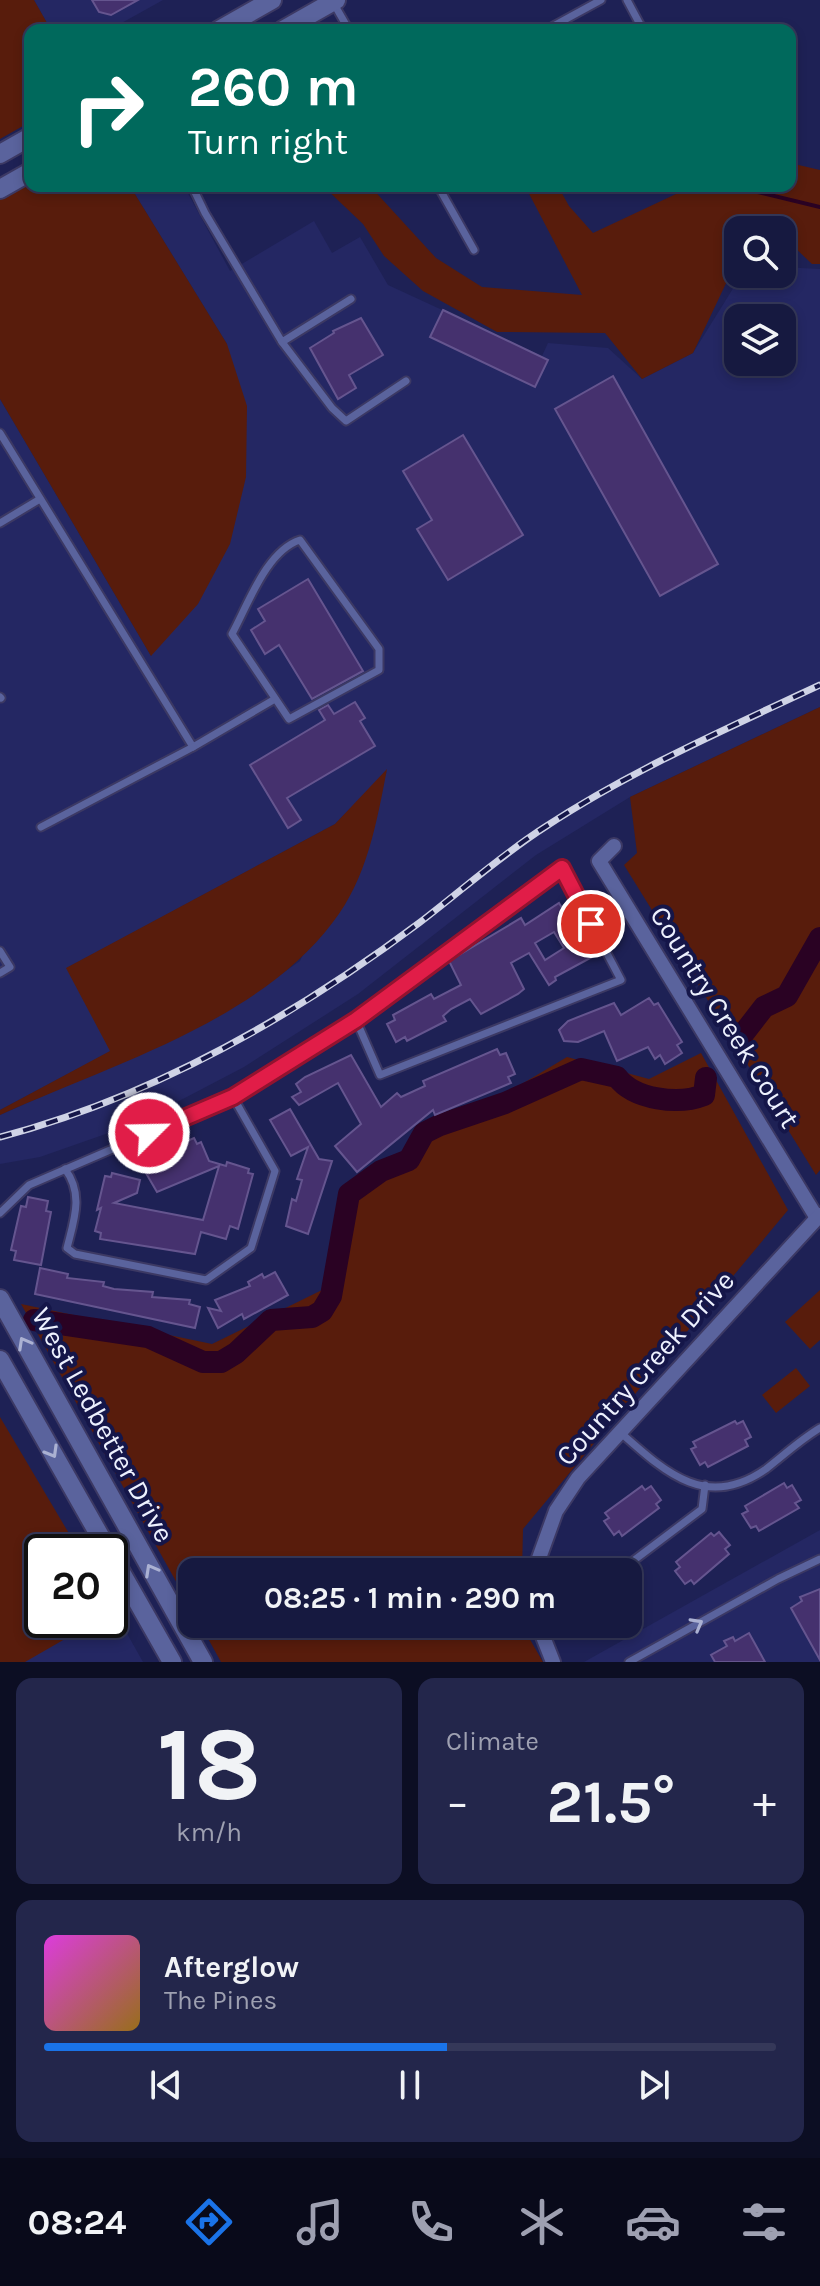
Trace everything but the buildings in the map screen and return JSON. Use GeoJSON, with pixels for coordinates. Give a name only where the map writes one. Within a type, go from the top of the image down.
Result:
{"type":"FeatureCollection","features":[{"type":"Feature","properties":{"kind":"main road"},"geometry":{"type":"LineString","coordinates":[[230,24],[272,0]]}},
{"type":"Feature","properties":{"kind":"main road"},"geometry":{"type":"LineString","coordinates":[[294,24],[335,1]]}},
{"type":"Feature","properties":{"kind":"main road"},"geometry":{"type":"LineString","coordinates":[[0,154],[24,140]]}},
{"type":"Feature","properties":{"kind":"main road"},"geometry":{"type":"LineString","coordinates":[[0,189],[24,175]]}},
{"type":"Feature","properties":{"kind":"main road","name":"West Ledbetter Drive"},"geometry":{"type":"LineString","coordinates":[[0,1299],[203,1662]]}},
{"type":"Feature","properties":{"kind":"main road","name":"West Ledbetter Drive"},"geometry":{"type":"LineString","coordinates":[[0,1360],[99,1534]]}},
{"type":"Feature","properties":{"kind":"main road","name":"West Ledbetter Drive"},"geometry":{"type":"LineString","coordinates":[[128,1585],[170,1659]]}},
{"type":"Feature","properties":{"kind":"main road"},"geometry":{"type":"LineString","coordinates":[[170,1659],[193,1643]]}},
{"type":"Feature","properties":{"kind":"street","name":"Country Creek Court"},"geometry":{"type":"LineString","coordinates":[[614,846],[599,861],[819,1216]]}},
{"type":"Feature","properties":{"kind":"street","name":"Country Creek Drive"},"geometry":{"type":"LineString","coordinates":[[539,1558],[556,1511],[578,1478],[819,1216]]}},
{"type":"Feature","properties":{"kind":"street"},"geometry":{"type":"LineString","coordinates":[[544,1638],[553,1662]]}},
{"type":"Feature","properties":{"kind":"lane"},"geometry":{"type":"LineString","coordinates":[[557,24],[601,0]]}},
{"type":"Feature","properties":{"kind":"lane"},"geometry":{"type":"LineString","coordinates":[[627,0],[640,24]]}},
{"type":"Feature","properties":{"kind":"lane"},"geometry":{"type":"LineString","coordinates":[[335,1],[346,24]]}},
{"type":"Feature","properties":{"kind":"lane"},"geometry":{"type":"LineString","coordinates":[[195,192],[282,342],[332,408],[346,421],[406,381]]}},
{"type":"Feature","properties":{"kind":"lane"},"geometry":{"type":"LineString","coordinates":[[441,192],[474,250]]}},
{"type":"Feature","properties":{"kind":"lane"},"geometry":{"type":"LineString","coordinates":[[282,342],[351,299]]}},
{"type":"Feature","properties":{"kind":"lane"},"geometry":{"type":"LineString","coordinates":[[0,433],[193,747]]}},
{"type":"Feature","properties":{"kind":"lane"},"geometry":{"type":"LineString","coordinates":[[0,523],[40,499]]}},
{"type":"Feature","properties":{"kind":"lane"},"geometry":{"type":"LineString","coordinates":[[300,540],[379,649],[379,670],[289,719],[275,699],[232,634],[267,570],[289,544],[300,540]]}},
{"type":"Feature","properties":{"kind":"lane"},"geometry":{"type":"LineString","coordinates":[[41,827],[193,747],[275,699]]}},
{"type":"Feature","properties":{"kind":"lane"},"geometry":{"type":"LineString","coordinates":[[0,1213],[29,1185],[233,1097],[356,1020],[562,868],[621,980],[380,1075],[356,1020]]}},
{"type":"Feature","properties":{"kind":"lane"},"geometry":{"type":"LineString","coordinates":[[0,951],[10,967],[0,973]]}},
{"type":"Feature","properties":{"kind":"lane"},"geometry":{"type":"LineString","coordinates":[[65,1169],[74,1182],[77,1198],[67,1248],[75,1254],[206,1280],[251,1248],[275,1171],[233,1097]]}},
{"type":"Feature","properties":{"kind":"lane"},"geometry":{"type":"LineString","coordinates":[[620,1432],[666,1473],[722,1487],[741,1483],[820,1428]]}},
{"type":"Feature","properties":{"kind":"lane"},"geometry":{"type":"LineString","coordinates":[[637,1558],[702,1509],[705,1485]]}},
{"type":"Feature","properties":{"kind":"lane"},"geometry":{"type":"LineString","coordinates":[[629,1662],[820,1559]]}},
{"type":"Feature","properties":{"kind":"shaded area"},"geometry":{"type":"Polygon","coordinates":[[[0,0],[34,0],[48,24],[24,24],[24,125],[0,139],[0,0]]]}},
{"type":"Feature","properties":{"kind":"shaded area"},"geometry":{"type":"Polygon","coordinates":[[[34,0],[163,0],[120,24],[48,24],[34,0]]]}},
{"type":"Feature","properties":{"kind":"shaded area"},"geometry":{"type":"Polygon","coordinates":[[[796,164],[820,170],[820,264],[812,264],[796,249],[796,216],[724,216],[724,288],[693,353],[642,379],[605,333],[497,332],[423,291],[384,256],[363,224],[329,192],[376,192],[436,258],[482,287],[582,295],[528,192],[561,192],[569,206],[593,233],[680,192],[796,192],[796,164]]]}},
{"type":"Feature","properties":{"kind":"shaded area"},"geometry":{"type":"Polygon","coordinates":[[[24,183],[24,192],[134,192],[227,344],[247,406],[246,477],[230,544],[198,604],[151,656],[0,399],[0,195],[24,183]]]}},
{"type":"Feature","properties":{"kind":"shaded area"},"geometry":{"type":"Polygon","coordinates":[[[134,192],[187,192],[230,271],[314,221],[332,253],[360,237],[388,285],[542,356],[548,343],[608,348],[642,379],[693,353],[733,288],[796,288],[796,268],[820,269],[820,707],[630,797],[536,855],[358,994],[244,1067],[137,1123],[40,1157],[0,1164],[0,1115],[184,1033],[244,1000],[300,961],[387,771],[335,824],[67,968],[111,1051],[0,1110],[0,399],[151,656],[227,344],[134,192]]]}},
{"type":"Feature","properties":{"kind":"shaded area"},"geometry":{"type":"Polygon","coordinates":[[[820,707],[820,1170],[816,1175],[624,865],[637,853],[630,797],[820,707]]]}},
{"type":"Feature","properties":{"kind":"shaded area"},"geometry":{"type":"Polygon","coordinates":[[[387,769],[369,849],[354,887],[333,922],[302,957],[224,1014],[134,1058],[0,1115],[0,1110],[110,1051],[66,968],[335,824],[387,769]]]}},
{"type":"Feature","properties":{"kind":"shaded area"},"geometry":{"type":"Polygon","coordinates":[[[701,1053],[788,1210],[523,1529],[522,1558],[178,1558],[178,1585],[21,1304],[212,1344],[322,1290],[344,1190],[567,1057],[649,1079],[701,1053]]]}},
{"type":"Feature","properties":{"kind":"shaded area"},"geometry":{"type":"Polygon","coordinates":[[[820,1290],[820,1340],[810,1349],[785,1322],[820,1290]]]}},
{"type":"Feature","properties":{"kind":"shaded area"},"geometry":{"type":"Polygon","coordinates":[[[796,1368],[810,1386],[776,1413],[762,1395],[796,1368]]]}},
{"type":"Feature","properties":{"kind":"shaded area"},"geometry":{"type":"Polygon","coordinates":[[[0,1417],[69,1534],[24,1534],[24,1638],[67,1638],[25,1662],[0,1662],[0,1417]]]}},
{"type":"Feature","properties":{"kind":"shaded area"},"geometry":{"type":"Polygon","coordinates":[[[820,1530],[820,1662],[584,1662],[627,1638],[642,1638],[642,1630],[820,1530]]]}},
{"type":"Feature","properties":{"kind":"shaded area"},"geometry":{"type":"Polygon","coordinates":[[[128,1635],[143,1662],[18,1662],[59,1638],[128,1638],[128,1635]]]}},
{"type":"Feature","properties":{"kind":"shaded area"},"geometry":{"type":"Polygon","coordinates":[[[208,1638],[529,1638],[543,1662],[221,1662],[208,1638]]]}},
{"type":"Feature","properties":{"kind":"waterway"},"geometry":{"type":"LineString","coordinates":[[758,192],[820,207]]}},
{"type":"Feature","properties":{"kind":"waterway"},"geometry":{"type":"LineString","coordinates":[[740,1038],[764,1007],[787,996],[820,938]]}},
{"type":"Feature","properties":{"kind":"waterway"},"geometry":{"type":"LineString","coordinates":[[34,1320],[148,1337],[203,1362],[221,1362],[236,1353],[271,1320],[312,1317],[322,1311],[331,1296],[349,1194],[381,1171],[409,1160],[424,1133],[505,1103],[581,1069],[617,1077],[634,1091],[670,1100],[704,1095],[706,1078]]}},
{"type":"Feature","properties":{"kind":"railway"},"geometry":{"type":"LineString","coordinates":[[0,1137],[112,1100],[220,1050],[371,958],[513,849],[578,806],[680,751],[820,685]]}},
{"type":"Feature","properties":{"kind":"route"},"geometry":{"type":"LineString","coordinates":[[149,1133],[233,1097],[356,1020],[562,868],[591,924]]}}]}
